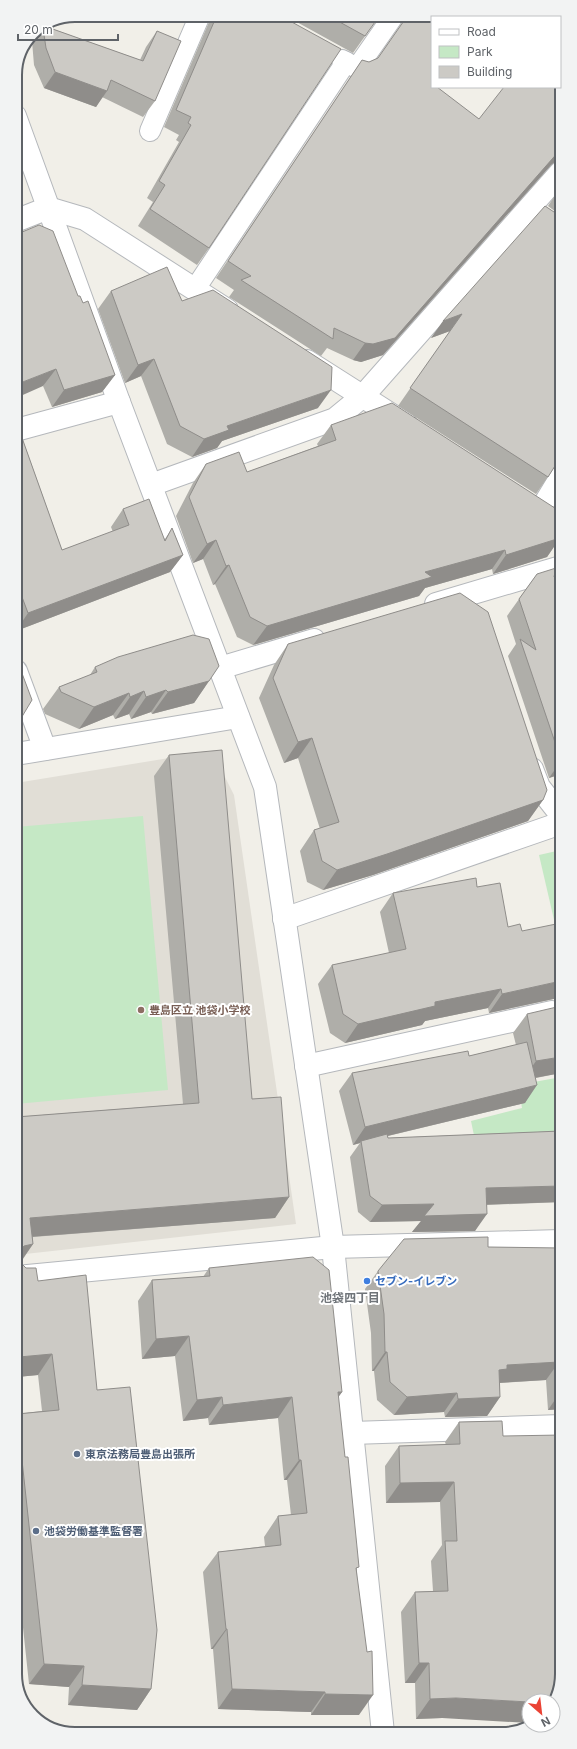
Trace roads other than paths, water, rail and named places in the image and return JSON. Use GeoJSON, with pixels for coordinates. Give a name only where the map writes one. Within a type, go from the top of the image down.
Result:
{"type":"FeatureCollection","features":[{"type":"Feature","properties":{"kind":"street"},"geometry":{"type":"LineString","coordinates":[[22,136],[119,402],[265,788],[333,1247],[382,1727]]}},
{"type":"Feature","properties":{"kind":"street"},"geometry":{"type":"LineString","coordinates":[[151,485],[335,419],[364,396],[555,178]]}},
{"type":"Feature","properties":{"kind":"street"},"geometry":{"type":"LineString","coordinates":[[22,217],[48,208],[85,219],[247,322]]}},
{"type":"Feature","properties":{"kind":"street"},"geometry":{"type":"LineString","coordinates":[[292,351],[364,396],[422,435]]}},
{"type":"Feature","properties":{"kind":"street"},"geometry":{"type":"LineString","coordinates":[[22,428],[119,402]]}},
{"type":"Feature","properties":{"kind":"street"},"geometry":{"type":"LineString","coordinates":[[520,498],[547,516]]}},
{"type":"Feature","properties":{"kind":"street"},"geometry":{"type":"LineString","coordinates":[[414,611],[555,569]]}},
{"type":"Feature","properties":{"kind":"street"},"geometry":{"type":"LineString","coordinates":[[473,593],[481,616]]}},
{"type":"Feature","properties":{"kind":"street"},"geometry":{"type":"LineString","coordinates":[[220,668],[332,635]]}},
{"type":"Feature","properties":{"kind":"street"},"geometry":{"type":"LineString","coordinates":[[22,687],[45,749]]}},
{"type":"Feature","properties":{"kind":"street"},"geometry":{"type":"LineString","coordinates":[[22,753],[238,717]]}},
{"type":"Feature","properties":{"kind":"street"},"geometry":{"type":"LineString","coordinates":[[526,750],[539,788],[555,808]]}},
{"type":"Feature","properties":{"kind":"street"},"geometry":{"type":"LineString","coordinates":[[284,919],[555,825]]}},
{"type":"Feature","properties":{"kind":"street"},"geometry":{"type":"LineString","coordinates":[[306,1066],[555,1011]]}},
{"type":"Feature","properties":{"kind":"street"},"geometry":{"type":"LineString","coordinates":[[22,1276],[333,1247],[555,1241]]}},
{"type":"Feature","properties":{"kind":"street"},"geometry":{"type":"LineString","coordinates":[[352,1433],[555,1426]]}},
{"type":"Feature","properties":{"kind":"lane"},"geometry":{"type":"LineString","coordinates":[[150,131],[197,22]]}},
{"type":"Feature","properties":{"kind":"lane"},"geometry":{"type":"LineString","coordinates":[[326,52],[357,68],[389,22]]}},
{"type":"Feature","properties":{"kind":"lane"},"geometry":{"type":"LineString","coordinates":[[195,289],[346,62]]}},
{"type":"Feature","properties":{"kind":"lane"},"geometry":{"type":"LineString","coordinates":[[530,207],[548,219]]}},
{"type":"Feature","properties":{"kind":"lane"},"geometry":{"type":"LineString","coordinates":[[547,516],[555,491]]}},
{"type":"Feature","properties":{"kind":"place","name":"豊島区立 池袋小学校"},"geometry":{"type":"Point","coordinates":[141,1010]}},
{"type":"Feature","properties":{"kind":"place","name":"セブン-イレブン"},"geometry":{"type":"Point","coordinates":[367,1281]}},
{"type":"Feature","properties":{"kind":"place","name":"東京法務局豊島出張所"},"geometry":{"type":"Point","coordinates":[77,1454]}},
{"type":"Feature","properties":{"kind":"place","name":"池袋労働基準監督署"},"geometry":{"type":"Point","coordinates":[36,1531]}},
{"type":"Feature","properties":{"kind":"district","name":"池袋四丁目"},"geometry":{"type":"Point","coordinates":[350,1297]}}]}
